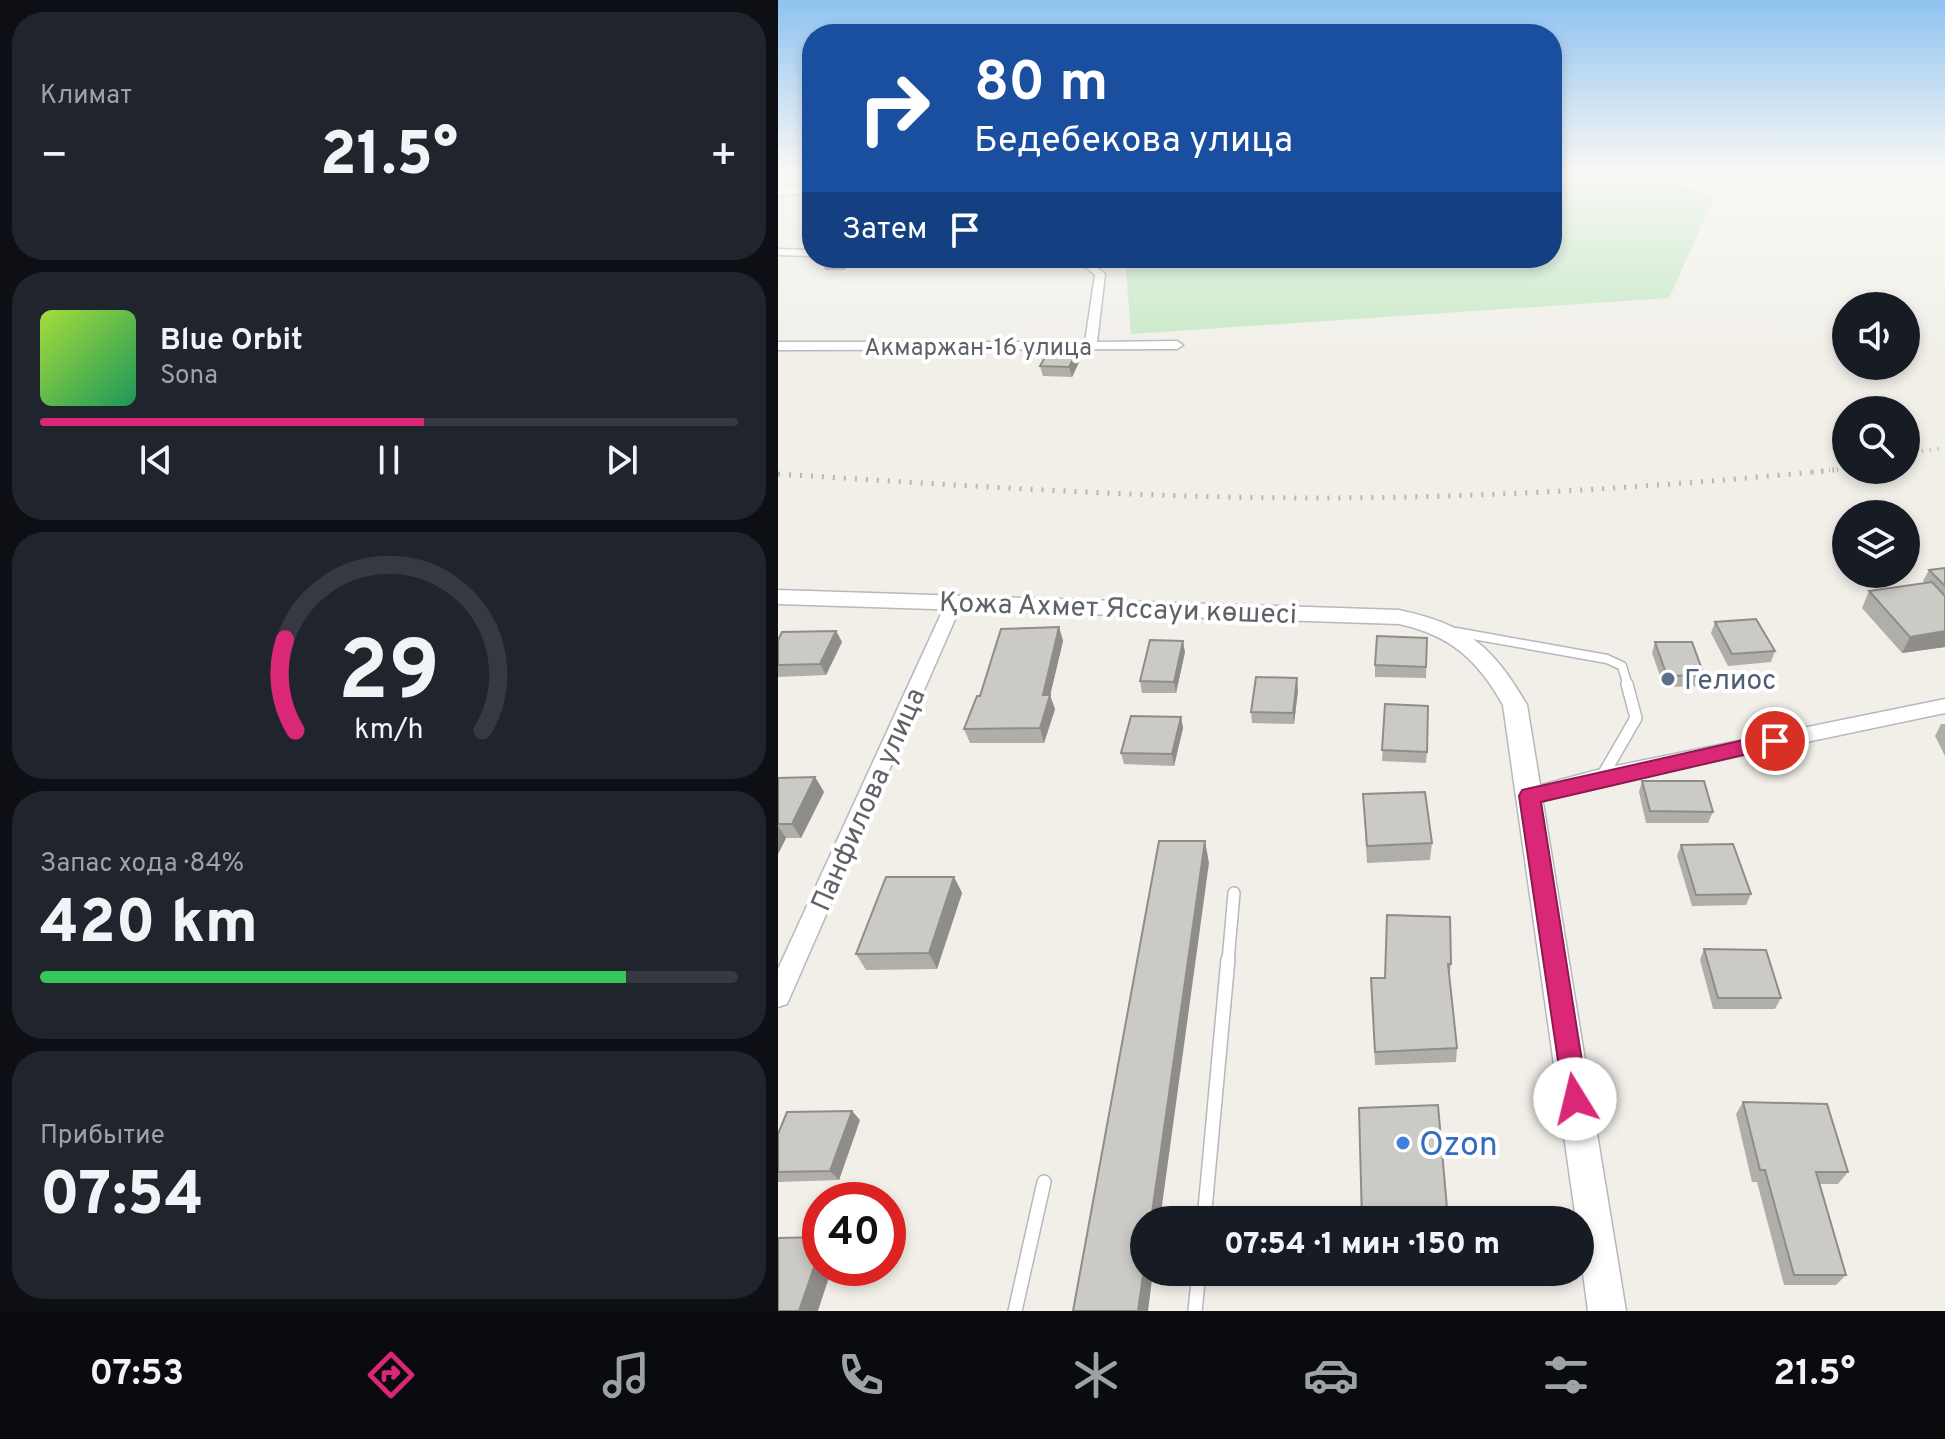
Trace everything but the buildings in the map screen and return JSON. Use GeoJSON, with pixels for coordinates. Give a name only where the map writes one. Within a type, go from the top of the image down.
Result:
{"type":"FeatureCollection","features":[{"type":"Feature","properties":{"kind":"street"},"geometry":{"type":"LineString","coordinates":[[778,252],[802,253]]}},
{"type":"Feature","properties":{"kind":"street"},"geometry":{"type":"LineString","coordinates":[[1090,346],[1100,274],[1093,268]]}},
{"type":"Feature","properties":{"kind":"street","name":"Акмаржан-16 улица"},"geometry":{"type":"LineString","coordinates":[[778,346],[1177,345]]}},
{"type":"Feature","properties":{"kind":"street","name":"Қожа Ахмет Яссауи көшесі"},"geometry":{"type":"LineString","coordinates":[[778,597],[1399,617],[1456,632]]}},
{"type":"Feature","properties":{"kind":"street","name":"Панфилова улица"},"geometry":{"type":"LineString","coordinates":[[778,996],[955,601]]}},
{"type":"Feature","properties":{"kind":"street"},"geometry":{"type":"LineString","coordinates":[[1456,632],[1495,667],[1515,705],[1607,1311]]}},
{"type":"Feature","properties":{"kind":"street"},"geometry":{"type":"LineString","coordinates":[[1529,796],[1601,777],[1945,706]]}},
{"type":"Feature","properties":{"kind":"lane"},"geometry":{"type":"LineString","coordinates":[[1456,632],[1607,659],[1622,666],[1636,718],[1601,777]]}},
{"type":"Feature","properties":{"kind":"lane"},"geometry":{"type":"LineString","coordinates":[[1205,1206],[1234,893]]}},
{"type":"Feature","properties":{"kind":"lane"},"geometry":{"type":"LineString","coordinates":[[1015,1311],[1044,1182]]}},
{"type":"Feature","properties":{"kind":"lane"},"geometry":{"type":"LineString","coordinates":[[1195,1311],[1198,1286]]}},
{"type":"Feature","properties":{"kind":"green space"},"geometry":{"type":"Polygon","coordinates":[[[1562,234],[1698,234],[1669,298],[1131,334],[1126,268],[1562,268],[1562,234]]]}},
{"type":"Feature","properties":{"kind":"railway"},"geometry":{"type":"LineString","coordinates":[[1920,451],[1945,448]]}},
{"type":"Feature","properties":{"kind":"railway"},"geometry":{"type":"LineString","coordinates":[[778,474],[1114,493],[1315,498],[1574,490],[1832,470]]}},
{"type":"Feature","properties":{"kind":"railway"},"geometry":{"type":"LineString","coordinates":[[1813,472],[1832,470]]}},
{"type":"Feature","properties":{"kind":"place","name":"Гелиос"},"geometry":{"type":"Point","coordinates":[1668,679]}},
{"type":"Feature","properties":{"kind":"place","name":"Ozon"},"geometry":{"type":"Point","coordinates":[1403,1143]}},
{"type":"Feature","properties":{"kind":"route"},"geometry":{"type":"LineString","coordinates":[[1575,1099],[1529,796],[1601,777],[1775,741]]}}]}
